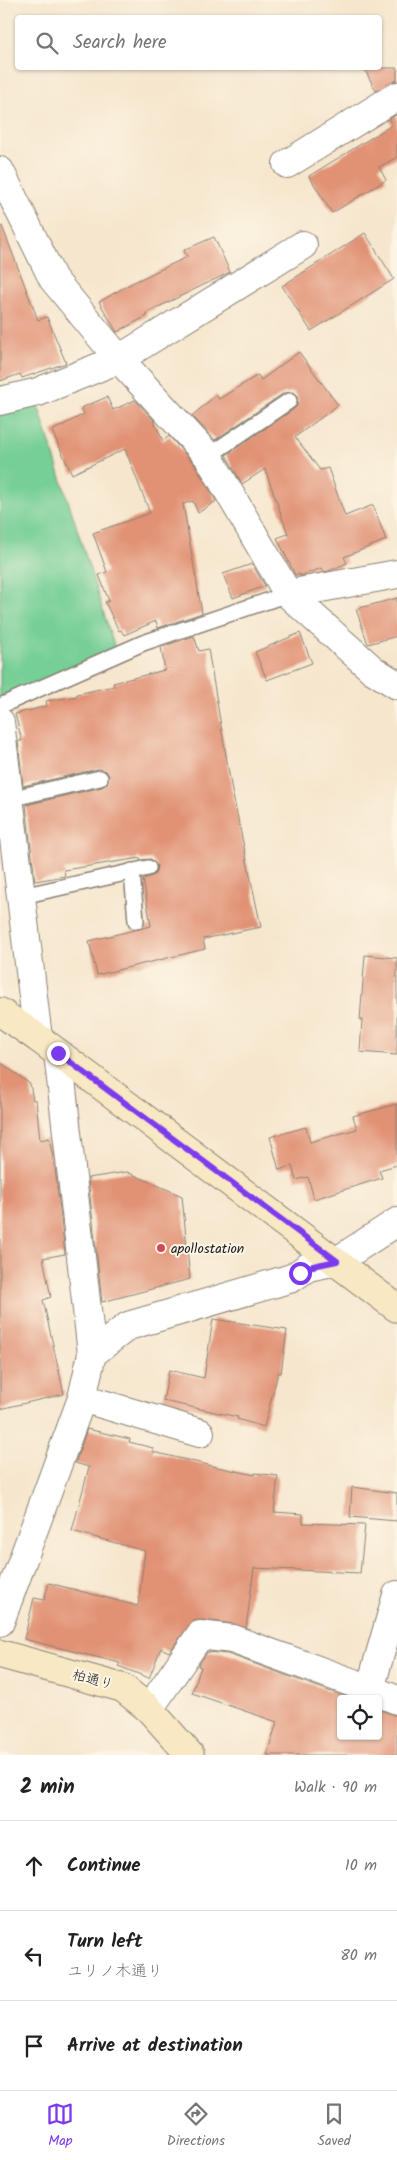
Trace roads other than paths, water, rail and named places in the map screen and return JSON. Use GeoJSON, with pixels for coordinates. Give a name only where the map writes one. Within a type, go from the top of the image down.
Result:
{"type":"FeatureCollection","features":[{"type":"Feature","properties":{"kind":"street"},"geometry":{"type":"LineString","coordinates":[[287,164],[397,96]]}},
{"type":"Feature","properties":{"kind":"street"},"geometry":{"type":"LineString","coordinates":[[0,171],[53,279],[119,359],[208,456],[288,594],[373,670],[397,685]]}},
{"type":"Feature","properties":{"kind":"street"},"geometry":{"type":"LineString","coordinates":[[0,401],[38,392],[119,359],[303,245]]}},
{"type":"Feature","properties":{"kind":"street"},"geometry":{"type":"LineString","coordinates":[[288,594],[397,574]]}},
{"type":"Feature","properties":{"kind":"street"},"geometry":{"type":"LineString","coordinates":[[0,722],[22,896],[48,1045],[92,1354],[82,1398],[0,1622]]}},
{"type":"Feature","properties":{"kind":"street"},"geometry":{"type":"LineString","coordinates":[[0,1012],[48,1045],[397,1308]]}},
{"type":"Feature","properties":{"kind":"street"},"geometry":{"type":"LineString","coordinates":[[92,1354],[128,1326],[292,1278],[308,1267],[337,1261],[397,1222]]}},
{"type":"Feature","properties":{"kind":"street"},"geometry":{"type":"LineString","coordinates":[[82,1398],[200,1433]]}},
{"type":"Feature","properties":{"kind":"street"},"geometry":{"type":"LineString","coordinates":[[370,1689],[397,1595]]}},
{"type":"Feature","properties":{"kind":"street"},"geometry":{"type":"LineString","coordinates":[[149,1709],[200,1634],[232,1639],[397,1700]]}},
{"type":"Feature","properties":{"kind":"street","name":"柏通り"},"geometry":{"type":"LineString","coordinates":[[0,1654],[123,1688],[149,1709],[190,1755]]}},
{"type":"Feature","properties":{"kind":"lane"},"geometry":{"type":"LineString","coordinates":[[208,456],[289,401]]}},
{"type":"Feature","properties":{"kind":"lane"},"geometry":{"type":"LineString","coordinates":[[0,706],[143,643],[288,594]]}},
{"type":"Feature","properties":{"kind":"lane"},"geometry":{"type":"LineString","coordinates":[[10,799],[100,778]]}},
{"type":"Feature","properties":{"kind":"lane"},"geometry":{"type":"LineString","coordinates":[[22,896],[148,868]]}},
{"type":"Feature","properties":{"kind":"lane"},"geometry":{"type":"LineString","coordinates":[[132,871],[136,921]]}},
{"type":"Feature","properties":{"kind":"place","name":"apollostation"},"geometry":{"type":"Point","coordinates":[161,1248]}}]}
